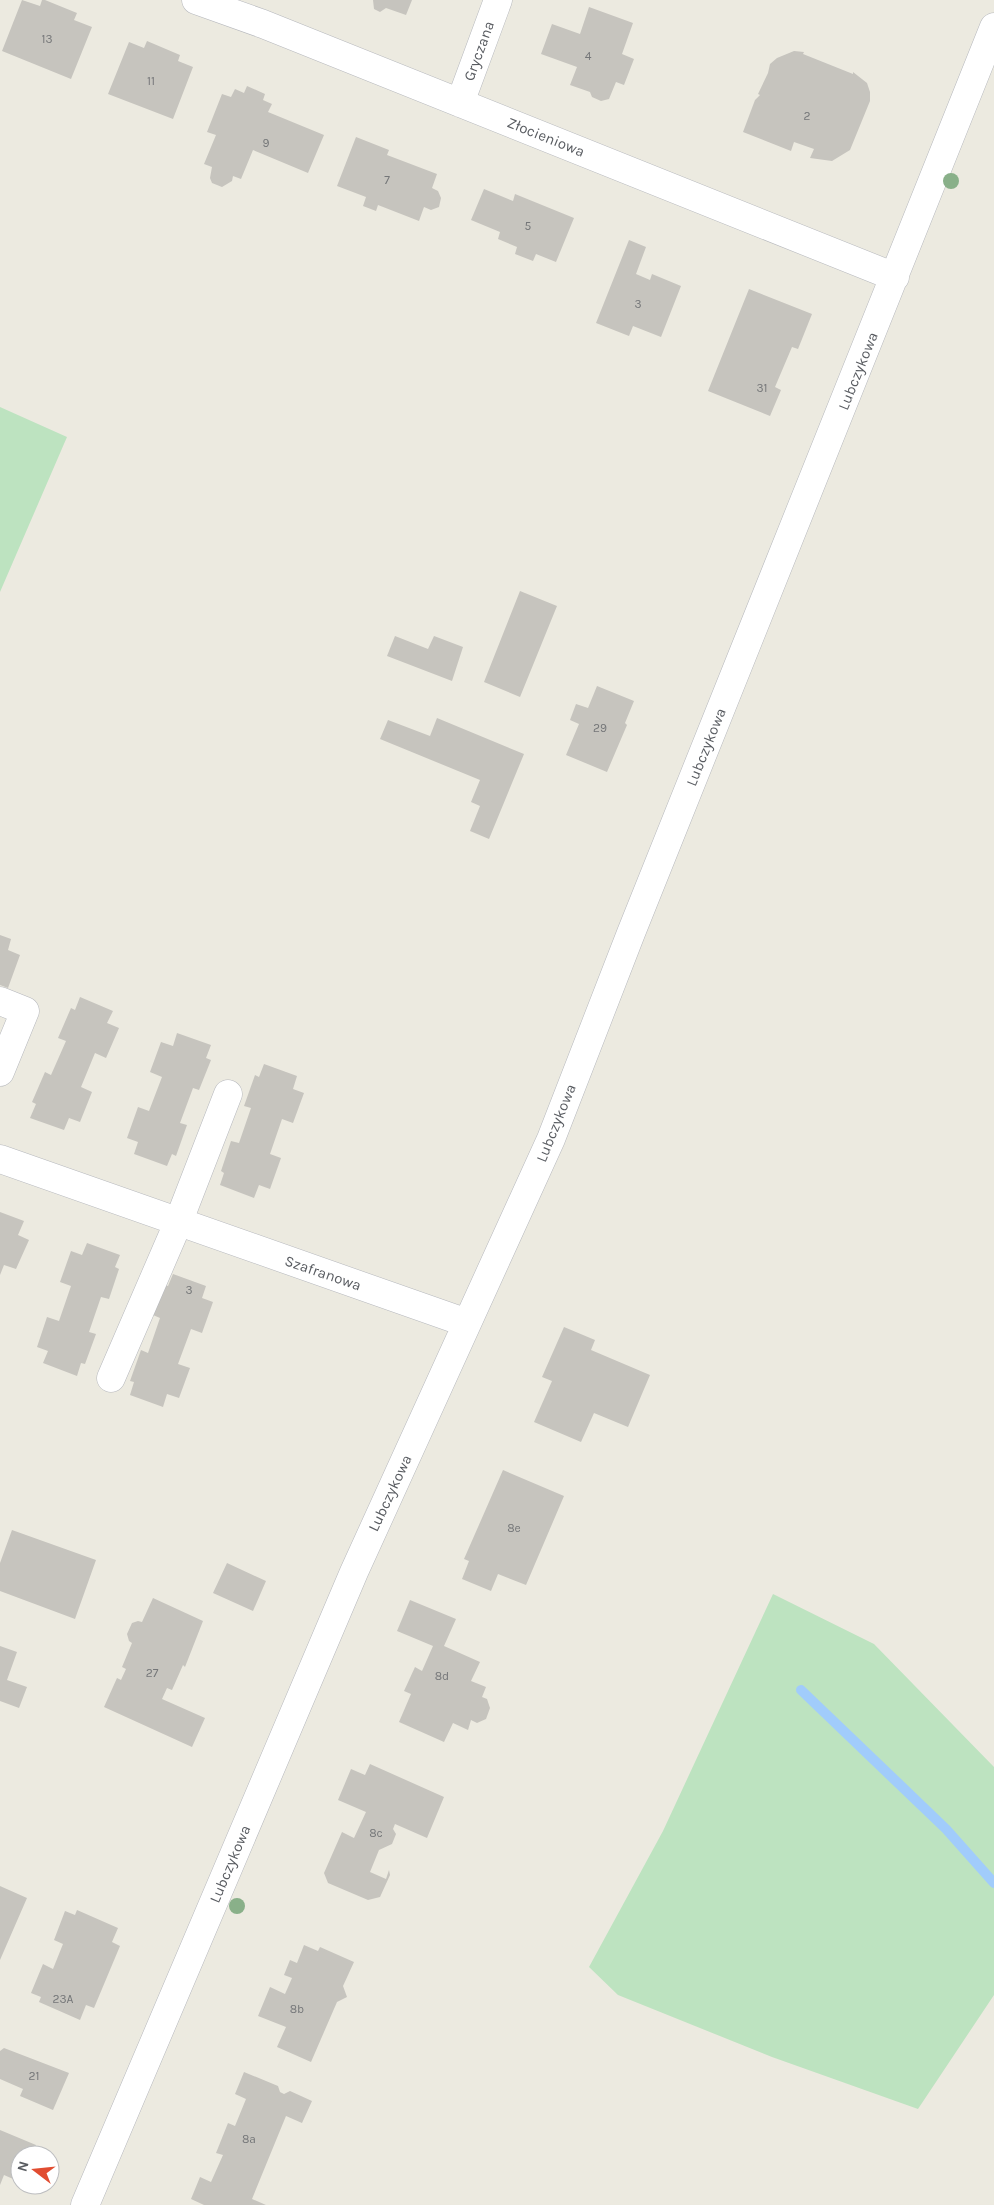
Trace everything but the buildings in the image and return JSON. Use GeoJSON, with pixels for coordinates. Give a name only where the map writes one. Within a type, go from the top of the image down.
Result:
{"type":"FeatureCollection","features":[{"type":"Feature","properties":{"kind":"street","name":"Złocieniowa"},"geometry":{"type":"LineString","coordinates":[[196,0],[460,103],[895,278]]}},
{"type":"Feature","properties":{"kind":"street","name":"Gryczana"},"geometry":{"type":"LineString","coordinates":[[460,103],[498,0]]}},
{"type":"Feature","properties":{"kind":"street","name":"Lubczykowa"},"geometry":{"type":"LineString","coordinates":[[85,2205],[354,1572],[551,1139],[631,933],[994,27]]}},
{"type":"Feature","properties":{"kind":"street"},"geometry":{"type":"LineString","coordinates":[[0,1002],[25,1011],[0,1072]]}},
{"type":"Feature","properties":{"kind":"street"},"geometry":{"type":"LineString","coordinates":[[111,1378],[178,1223],[228,1094]]}},
{"type":"Feature","properties":{"kind":"street","name":"Szafranowa"},"geometry":{"type":"LineString","coordinates":[[0,1159],[178,1223],[468,1323]]}},
{"type":"Feature","properties":{"kind":"green space"},"geometry":{"type":"Polygon","coordinates":[[[0,407],[67,437],[0,592],[0,407]]]}},
{"type":"Feature","properties":{"kind":"green space"},"geometry":{"type":"Polygon","coordinates":[[[773,1594],[874,1644],[994,1767],[994,1995],[918,2109],[772,2057],[618,1995],[589,1967],[663,1831],[773,1594]]]}},
{"type":"Feature","properties":{"kind":"waterway"},"geometry":{"type":"LineString","coordinates":[[801,1690],[946,1829],[994,1883]]}}]}
